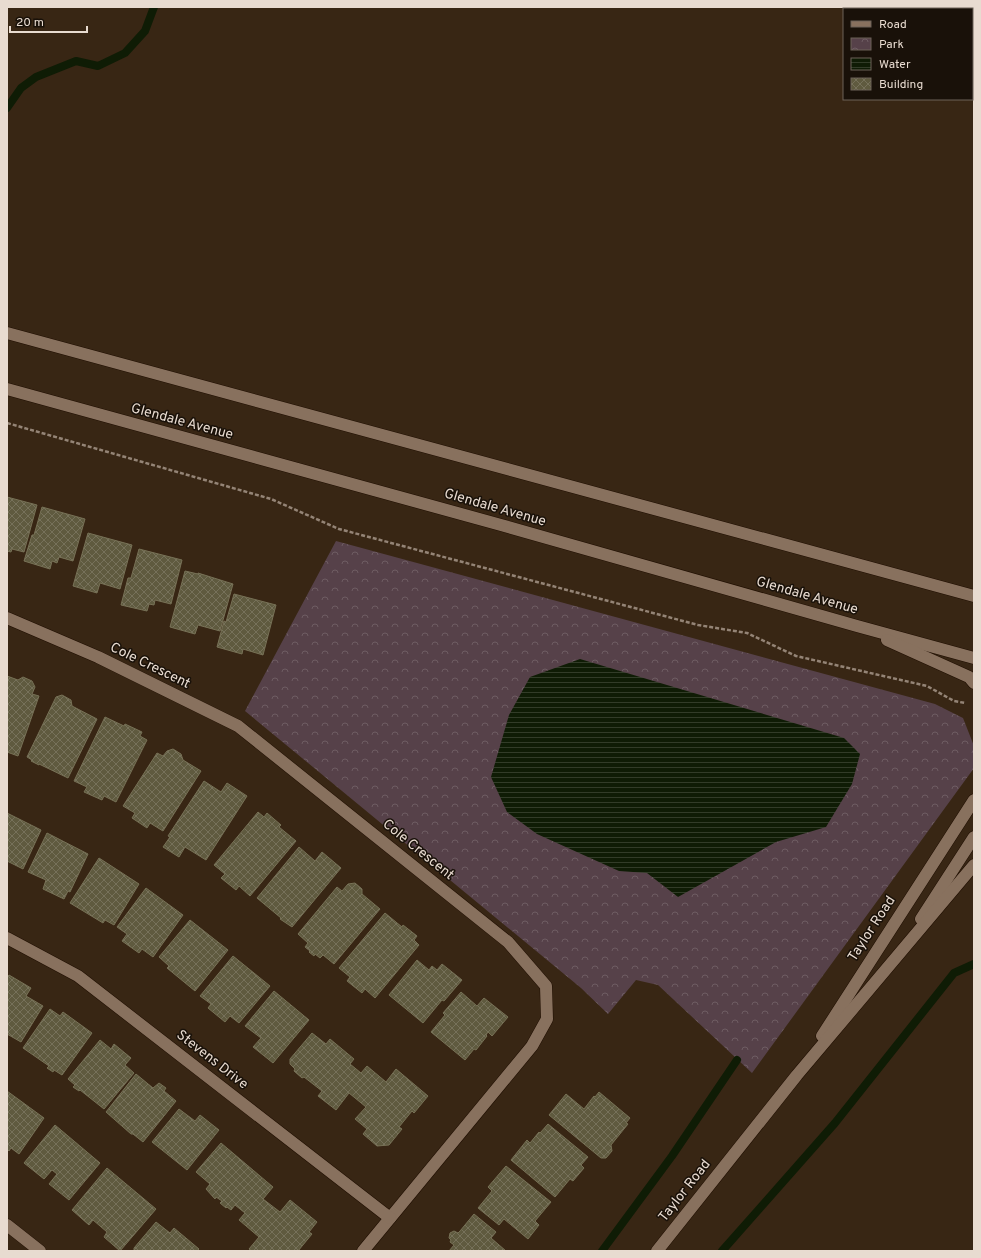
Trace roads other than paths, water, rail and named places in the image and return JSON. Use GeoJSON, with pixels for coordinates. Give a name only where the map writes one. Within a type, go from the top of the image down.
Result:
{"type":"FeatureCollection","features":[{"type":"Feature","properties":{"kind":"main road"},"geometry":{"type":"LineString","coordinates":[[7,333],[974,596]]}},
{"type":"Feature","properties":{"kind":"main road","name":"Glendale Avenue"},"geometry":{"type":"LineString","coordinates":[[7,389],[486,521],[974,658]]}},
{"type":"Feature","properties":{"kind":"main road","name":"Cole Crescent"},"geometry":{"type":"LineString","coordinates":[[7,618],[98,657],[238,726],[508,942],[546,986],[547,1019],[532,1046],[363,1251]]}},
{"type":"Feature","properties":{"kind":"main road"},"geometry":{"type":"LineString","coordinates":[[857,626],[969,677],[974,683]]}},
{"type":"Feature","properties":{"kind":"main road","name":"Taylor Road"},"geometry":{"type":"LineString","coordinates":[[797,1075],[970,805],[974,793]]}},
{"type":"Feature","properties":{"kind":"main road"},"geometry":{"type":"LineString","coordinates":[[891,965],[974,837]]}},
{"type":"Feature","properties":{"kind":"main road","name":"Taylor Road"},"geometry":{"type":"LineString","coordinates":[[657,1251],[797,1075],[974,865]]}},
{"type":"Feature","properties":{"kind":"main road","name":"Stevens Drive"},"geometry":{"type":"LineString","coordinates":[[7,938],[78,976],[390,1218]]}},
{"type":"Feature","properties":{"kind":"main road"},"geometry":{"type":"LineString","coordinates":[[7,1225],[40,1251]]}},
{"type":"Feature","properties":{"kind":"water"},"geometry":{"type":"Polygon","coordinates":[[[580,659],[844,738],[860,754],[852,784],[826,827],[776,842],[678,897],[647,873],[619,871],[537,834],[507,812],[491,777],[509,715],[530,677],[580,659]]]}},
{"type":"Feature","properties":{"kind":"waterway"},"geometry":{"type":"LineString","coordinates":[[7,108],[21,88],[36,77],[76,61],[98,66],[125,53],[145,31],[154,7]]}},
{"type":"Feature","properties":{"kind":"waterway"},"geometry":{"type":"LineString","coordinates":[[722,1251],[835,1123],[954,973],[974,964]]}},
{"type":"Feature","properties":{"kind":"waterway"},"geometry":{"type":"LineString","coordinates":[[602,1251],[672,1156],[737,1060]]}}]}
